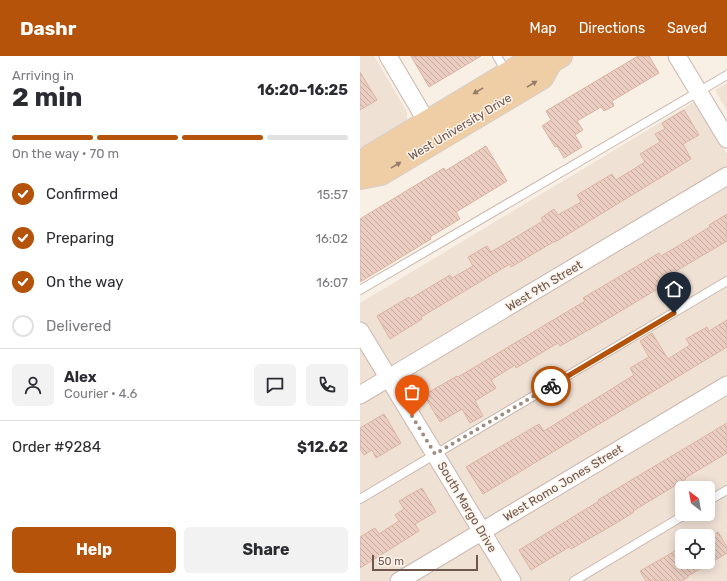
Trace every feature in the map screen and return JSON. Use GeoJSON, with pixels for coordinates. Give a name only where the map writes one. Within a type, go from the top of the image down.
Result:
{"type":"FeatureCollection","features":[{"type":"Feature","properties":{"kind":"main road","name":"West University Drive"},"geometry":{"type":"LineString","coordinates":[[360,169],[370,156],[427,122],[502,65],[556,59]]}},
{"type":"Feature","properties":{"kind":"main road","name":"West University Drive"},"geometry":{"type":"LineString","coordinates":[[360,178],[381,174],[542,78],[556,59]]}},
{"type":"Feature","properties":{"kind":"street"},"geometry":{"type":"LineString","coordinates":[[388,56],[427,122]]}},
{"type":"Feature","properties":{"kind":"street"},"geometry":{"type":"LineString","coordinates":[[677,56],[727,138]]}},
{"type":"Feature","properties":{"kind":"street","name":"West 9th Street"},"geometry":{"type":"LineString","coordinates":[[360,395],[727,176]]}},
{"type":"Feature","properties":{"kind":"street","name":"South Margo Drive"},"geometry":{"type":"LineString","coordinates":[[360,331],[512,581]]}},
{"type":"Feature","properties":{"kind":"street","name":"West Romo Jones Street"},"geometry":{"type":"LineString","coordinates":[[399,581],[727,385]]}},
{"type":"Feature","properties":{"kind":"lane"},"geometry":{"type":"LineString","coordinates":[[360,290],[727,75]]}},
{"type":"Feature","properties":{"kind":"lane"},"geometry":{"type":"LineString","coordinates":[[360,499],[727,282]]}},
{"type":"Feature","properties":{"kind":"lane"},"geometry":{"type":"LineString","coordinates":[[715,497],[727,490]]}},
{"type":"Feature","properties":{"kind":"lane"},"geometry":{"type":"LineString","coordinates":[[574,581],[675,521]]}},
{"type":"Feature","properties":{"kind":"shaded area"},"geometry":{"type":"Polygon","coordinates":[[[360,56],[374,56],[407,112],[407,120],[360,149],[360,56]]]}},
{"type":"Feature","properties":{"kind":"shaded area"},"geometry":{"type":"Polygon","coordinates":[[[727,83],[727,111],[715,90],[727,83]]]}},
{"type":"Feature","properties":{"kind":"shaded area"},"geometry":{"type":"Polygon","coordinates":[[[696,101],[727,154],[727,581],[360,581],[360,303],[696,101]]]}},
{"type":"Feature","properties":{"kind":"building"},"geometry":{"type":"Polygon","coordinates":[[[411,56],[481,56],[429,87],[411,56]]]}},
{"type":"Feature","properties":{"kind":"building"},"geometry":{"type":"Polygon","coordinates":[[[638,56],[649,56],[659,73],[612,101],[614,106],[604,111],[601,107],[577,121],[583,130],[575,135],[582,147],[564,158],[542,126],[551,120],[546,111],[638,56]]]}},
{"type":"Feature","properties":{"kind":"building"},"geometry":{"type":"Polygon","coordinates":[[[360,72],[377,100],[360,110],[360,72]]]}},
{"type":"Feature","properties":{"kind":"building"},"geometry":{"type":"Polygon","coordinates":[[[684,110],[699,135],[683,144],[691,159],[555,242],[511,267],[510,264],[421,317],[422,319],[390,339],[377,316],[409,297],[410,299],[450,275],[452,278],[473,266],[468,257],[487,246],[491,252],[543,221],[541,218],[554,209],[558,215],[581,202],[577,195],[612,174],[616,180],[645,162],[640,154],[660,142],[655,134],[665,129],[662,123],[684,110]]]}},
{"type":"Feature","properties":{"kind":"building"},"geometry":{"type":"Polygon","coordinates":[[[486,146],[507,181],[456,212],[460,219],[430,237],[431,239],[360,282],[360,219],[444,168],[445,171],[486,146]]]}},
{"type":"Feature","properties":{"kind":"building"},"geometry":{"type":"Polygon","coordinates":[[[727,214],[727,241],[671,274],[674,279],[599,324],[560,346],[558,343],[516,368],[515,365],[491,380],[496,388],[475,401],[483,416],[470,423],[462,409],[440,422],[424,395],[457,376],[458,377],[585,301],[583,298],[659,253],[661,256],[710,227],[709,225],[727,214]]]}},
{"type":"Feature","properties":{"kind":"building"},"geometry":{"type":"Polygon","coordinates":[[[727,320],[727,347],[483,494],[466,467],[539,424],[544,431],[634,375],[630,368],[649,357],[640,341],[652,333],[668,359],[690,345],[686,339],[707,327],[709,331],[727,320]]]}},
{"type":"Feature","properties":{"kind":"building"},"geometry":{"type":"Polygon","coordinates":[[[384,414],[401,443],[376,458],[372,450],[364,455],[360,449],[360,428],[384,414]]]}},
{"type":"Feature","properties":{"kind":"building"},"geometry":{"type":"Polygon","coordinates":[[[727,423],[727,453],[685,478],[686,479],[683,481],[675,481],[675,486],[613,525],[571,549],[569,547],[531,570],[519,550],[599,501],[598,500],[727,423]]]}},
{"type":"Feature","properties":{"kind":"building"},"geometry":{"type":"Polygon","coordinates":[[[422,488],[436,512],[415,524],[419,531],[360,568],[360,537],[375,528],[379,534],[399,521],[395,515],[404,509],[399,501],[422,488]]]}},
{"type":"Feature","properties":{"kind":"building"},"geometry":{"type":"Polygon","coordinates":[[[718,532],[727,547],[727,553],[715,560],[715,534],[718,532]]]}},
{"type":"Feature","properties":{"kind":"building"},"geometry":{"type":"Polygon","coordinates":[[[675,551],[675,569],[700,569],[682,581],[646,581],[640,571],[675,551]]]}},
{"type":"Feature","properties":{"kind":"way so far"},"geometry":{"type":"LineString","coordinates":[[412,416],[435,454],[551,386]]}},
{"type":"Feature","properties":{"kind":"route"},"geometry":{"type":"LineString","coordinates":[[551,386],[674,313]]}}]}
